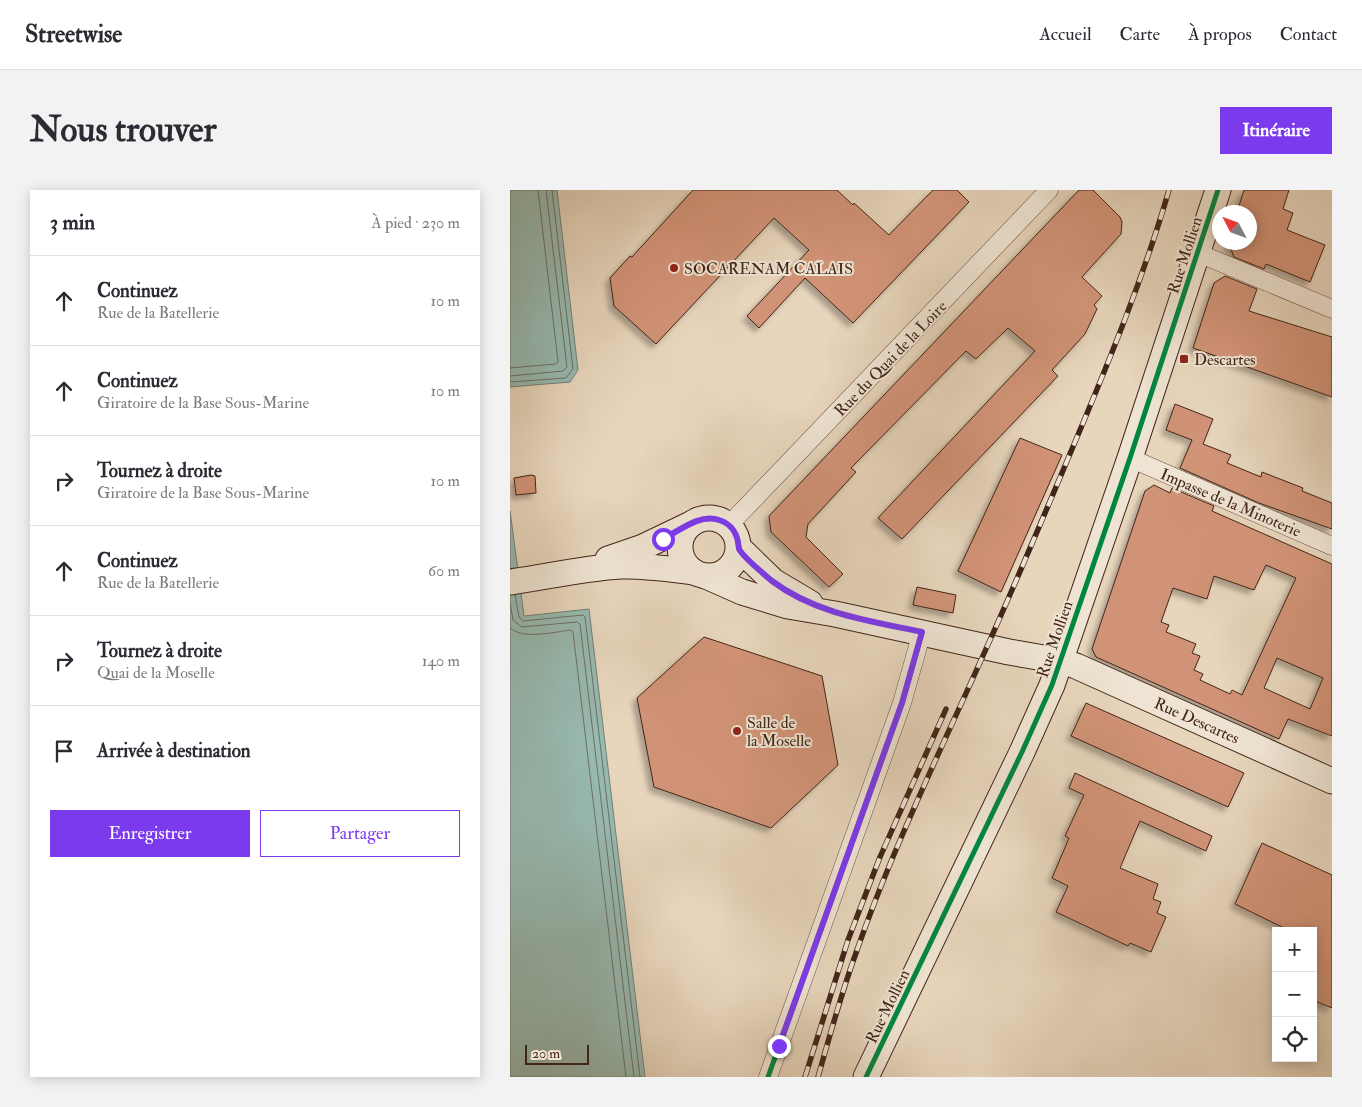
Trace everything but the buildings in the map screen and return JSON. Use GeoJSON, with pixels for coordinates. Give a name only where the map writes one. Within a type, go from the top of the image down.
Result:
{"type":"FeatureCollection","features":[{"type":"Feature","properties":{"kind":"street","name":"Rue du Quai de la Loire"},"geometry":{"type":"LineString","coordinates":[[729,525],[1050,190]]}},
{"type":"Feature","properties":{"kind":"street","name":"Rue Mollien"},"geometry":{"type":"LineString","coordinates":[[866,1077],[1022,752],[1061,661],[1218,190]]}},
{"type":"Feature","properties":{"kind":"street"},"geometry":{"type":"LineString","coordinates":[[1198,253],[1332,309]]}},
{"type":"Feature","properties":{"kind":"street","name":"Impasse de la Minoterie"},"geometry":{"type":"LineString","coordinates":[[1130,458],[1332,546]]}},
{"type":"Feature","properties":{"kind":"street"},"geometry":{"type":"LineString","coordinates":[[520,580],[602,567],[638,566],[718,575],[731,567],[737,558],[739,548],[737,538],[729,525],[720,520],[710,518],[700,520],[643,547],[570,571]]}},
{"type":"Feature","properties":{"kind":"street"},"geometry":{"type":"LineString","coordinates":[[691,524],[682,536],[680,552],[683,561],[701,574],[742,592],[788,606],[835,614]]}},
{"type":"Feature","properties":{"kind":"street"},"geometry":{"type":"LineString","coordinates":[[739,548],[773,581],[806,601],[835,614]]}},
{"type":"Feature","properties":{"kind":"street","name":"Rue Descartes"},"geometry":{"type":"LineString","coordinates":[[835,614],[1009,652],[1061,661],[1094,673],[1332,781]]}},
{"type":"Feature","properties":{"kind":"street"},"geometry":{"type":"LineString","coordinates":[[768,1077],[902,703],[922,632]]}},
{"type":"Feature","properties":{"kind":"water"},"geometry":{"type":"Polygon","coordinates":[[[510,190],[557,190],[578,370],[570,382],[510,387],[510,190]]]}},
{"type":"Feature","properties":{"kind":"water"},"geometry":{"type":"Polygon","coordinates":[[[510,511],[524,616],[589,609],[645,1077],[510,1077],[510,511]]]}},
{"type":"Feature","properties":{"kind":"railway"},"geometry":{"type":"LineString","coordinates":[[818,1077],[851,968],[885,876],[1009,597],[1088,411],[1138,286],[1169,190]]}},
{"type":"Feature","properties":{"kind":"railway"},"geometry":{"type":"LineString","coordinates":[[805,1077],[848,940],[880,857],[946,709]]}},
{"type":"Feature","properties":{"kind":"cycle path"},"geometry":{"type":"LineString","coordinates":[[866,1077],[1022,752],[1052,685],[1130,458],[1218,190]]}},
{"type":"Feature","properties":{"kind":"cycle path"},"geometry":{"type":"LineString","coordinates":[[768,1077],[902,703],[922,632]]}},
{"type":"Feature","properties":{"kind":"place","name":"SOCARENAM CALAIS"},"geometry":{"type":"Point","coordinates":[674,268]}},
{"type":"Feature","properties":{"kind":"place","name":"Descartes"},"geometry":{"type":"Point","coordinates":[1184,359]}},
{"type":"Feature","properties":{"kind":"place","name":"Salle de la Moselle"},"geometry":{"type":"Point","coordinates":[737,731]}},
{"type":"Feature","properties":{"kind":"route"},"geometry":{"type":"LineString","coordinates":[[663,539],[705,518],[720,520],[733,529],[739,548],[752,563],[773,581],[796,596],[835,614],[922,632],[902,703],[779,1046]]}}]}
